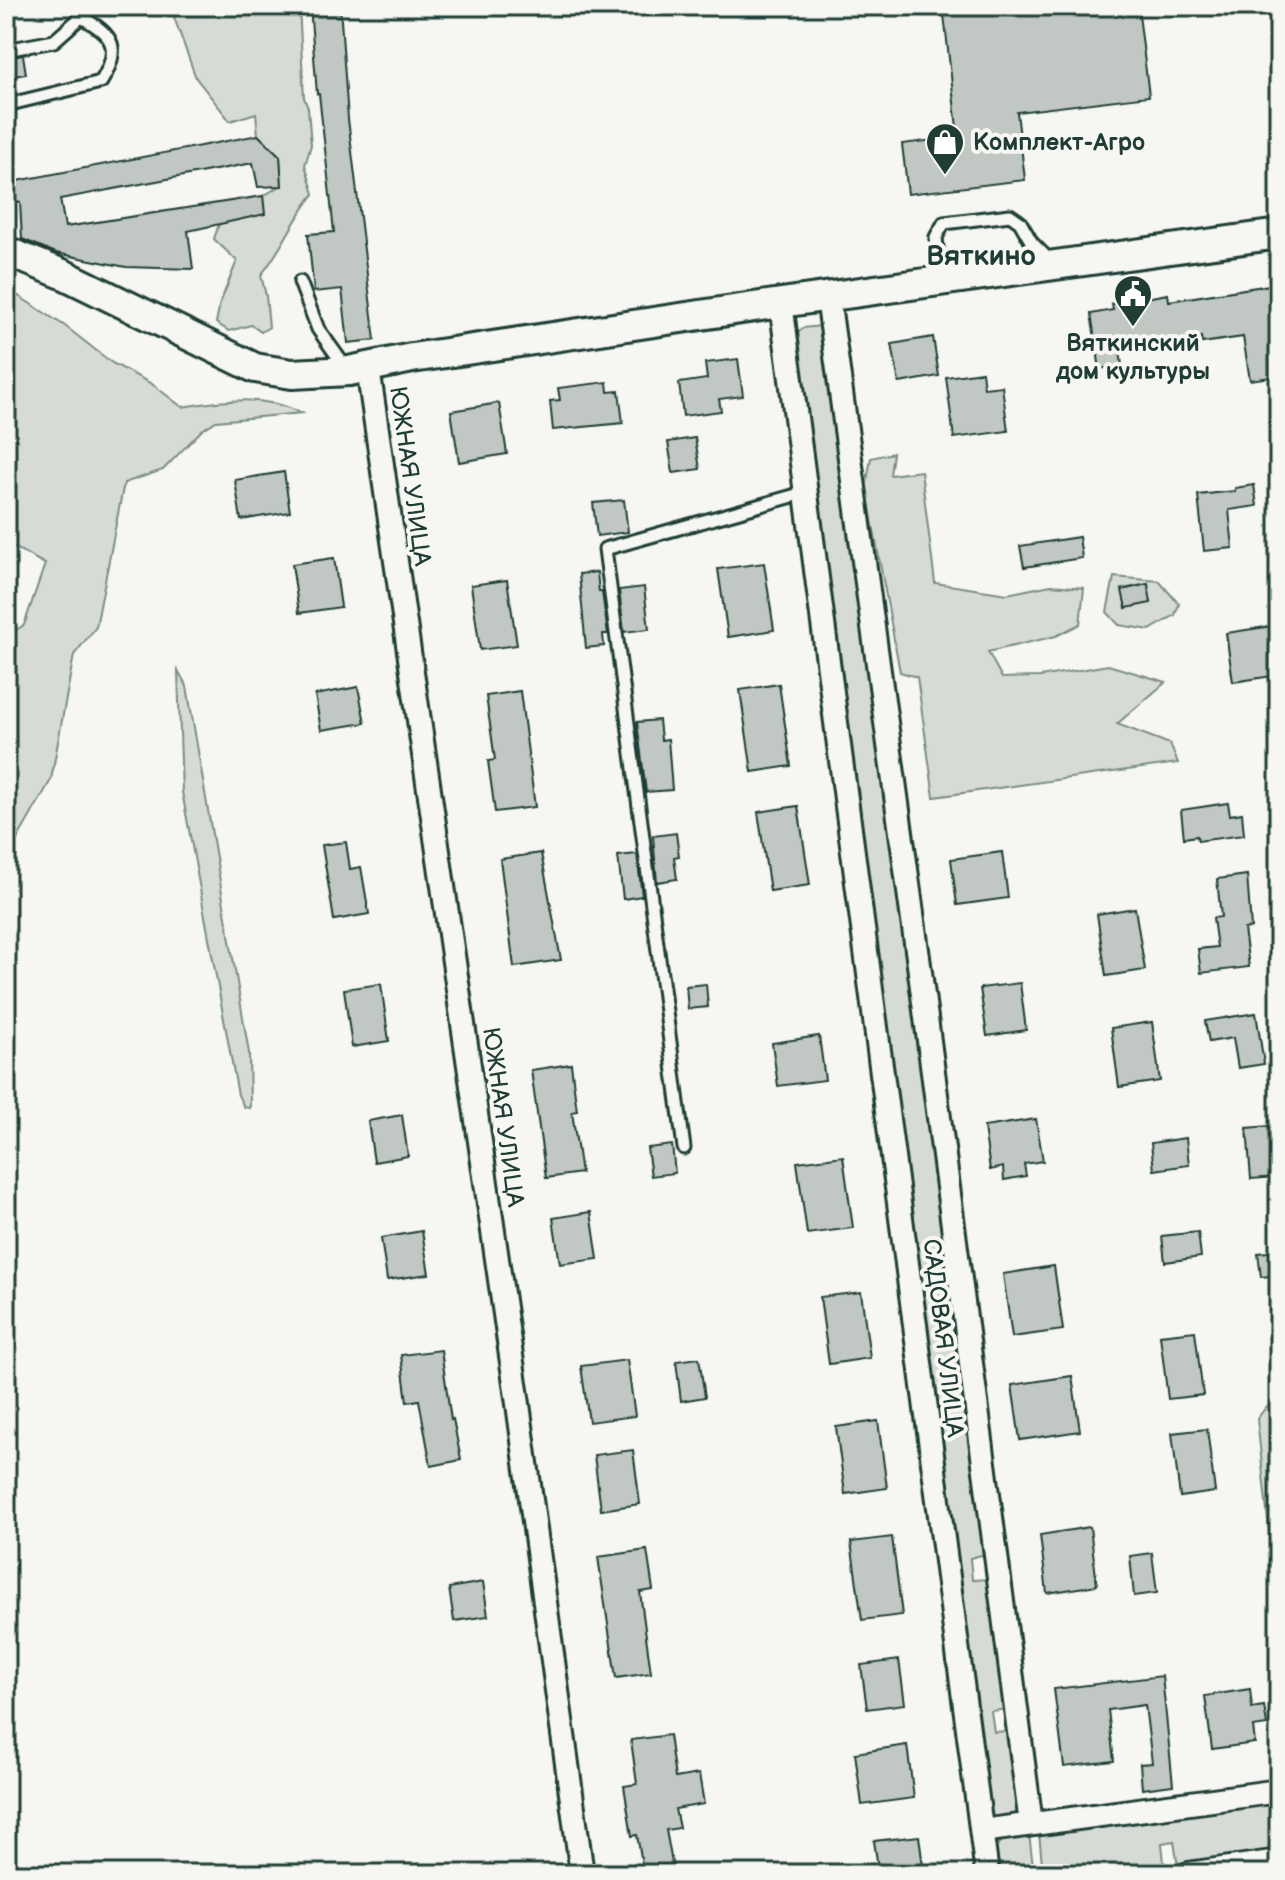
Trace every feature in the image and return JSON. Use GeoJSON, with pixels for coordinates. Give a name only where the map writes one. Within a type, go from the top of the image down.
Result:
{"type":"FeatureCollection","features":[{"type":"Feature","properties":{"kind":"street"},"geometry":{"type":"LineString","coordinates":[[6,251],[65,275],[255,368],[292,374],[358,370],[412,358],[781,303],[1279,234]]}},
{"type":"Feature","properties":{"kind":"street"},"geometry":{"type":"LineString","coordinates":[[828,297],[901,825],[1031,1824]]}},
{"type":"Feature","properties":{"kind":"street","name":"САДОВАЯ УЛИЦА"},"geometry":{"type":"LineString","coordinates":[[781,303],[987,1874]]}},
{"type":"Feature","properties":{"kind":"street","name":"ЮЖНАЯ УЛИЦА"},"geometry":{"type":"LineString","coordinates":[[358,370],[518,1404],[582,1874]]}},
{"type":"Feature","properties":{"kind":"street"},"geometry":{"type":"LineString","coordinates":[[982,1831],[1279,1791]]}},
{"type":"Feature","properties":{"kind":"street"},"geometry":{"type":"LineString","coordinates":[[1188,1874],[1279,1861]]}},
{"type":"Feature","properties":{"kind":"lane"},"geometry":{"type":"LineString","coordinates":[[6,50],[54,41],[81,17],[101,27],[113,43],[113,62],[101,82],[6,105]]}},
{"type":"Feature","properties":{"kind":"lane"},"geometry":{"type":"LineString","coordinates":[[940,280],[936,237],[944,223],[1010,215],[1020,222],[1032,243],[1054,265]]}},
{"type":"Feature","properties":{"kind":"lane"},"geometry":{"type":"LineString","coordinates":[[300,282],[318,329],[358,370]]}},
{"type":"Feature","properties":{"kind":"lane"},"geometry":{"type":"LineString","coordinates":[[684,1148],[605,549],[807,492]]}},
{"type":"Feature","properties":{"kind":"shaded area"},"geometry":{"type":"Polygon","coordinates":[[[170,6],[299,6],[304,98],[308,108],[311,145],[305,165],[314,194],[261,275],[269,327],[261,332],[251,325],[229,331],[216,323],[220,303],[237,261],[214,239],[219,224],[264,214],[263,196],[282,185],[280,156],[258,135],[256,113],[230,121],[196,78],[170,6]]]}},
{"type":"Feature","properties":{"kind":"shaded area"},"geometry":{"type":"Polygon","coordinates":[[[6,288],[65,326],[112,363],[152,384],[182,407],[243,400],[272,403],[302,413],[216,421],[202,430],[163,470],[124,483],[96,627],[74,655],[51,780],[10,852],[6,853],[6,636],[24,625],[45,564],[6,543],[6,288]]]}},
{"type":"Feature","properties":{"kind":"shaded area"},"geometry":{"type":"Polygon","coordinates":[[[821,326],[827,333],[968,1382],[961,1390],[966,1434],[974,1441],[989,1553],[970,1558],[972,1580],[990,1579],[1008,1709],[991,1711],[994,1732],[1011,1731],[1022,1805],[1014,1818],[998,1821],[990,1813],[795,336],[803,328],[821,326]]]}},
{"type":"Feature","properties":{"kind":"shaded area"},"geometry":{"type":"Polygon","coordinates":[[[893,453],[890,475],[921,471],[935,583],[1007,594],[1051,585],[1084,588],[1080,624],[1056,636],[988,652],[1002,678],[1040,677],[1108,665],[1166,682],[1117,724],[1170,744],[1178,763],[934,797],[917,677],[900,672],[866,487],[871,458],[893,453]]]}},
{"type":"Feature","properties":{"kind":"shaded area"},"geometry":{"type":"Polygon","coordinates":[[[1114,577],[1159,581],[1179,604],[1175,615],[1150,630],[1119,625],[1107,612],[1114,577]],[[1147,584],[1122,589],[1126,608],[1151,602],[1147,584]]]}},
{"type":"Feature","properties":{"kind":"shaded area"},"geometry":{"type":"Polygon","coordinates":[[[178,671],[187,686],[249,1053],[250,1108],[244,1107],[238,1095],[182,792],[178,671]]]}},
{"type":"Feature","properties":{"kind":"shaded area"},"geometry":{"type":"Polygon","coordinates":[[[1279,1402],[1279,1537],[1269,1530],[1257,1419],[1266,1407],[1279,1402]]]}},
{"type":"Feature","properties":{"kind":"shaded area"},"geometry":{"type":"Polygon","coordinates":[[[1279,1799],[1279,1854],[1184,1867],[1177,1861],[1174,1841],[1162,1843],[1164,1863],[1154,1872],[1043,1874],[1039,1833],[1279,1799]]]}},
{"type":"Feature","properties":{"kind":"shaded area"},"geometry":{"type":"Polygon","coordinates":[[[1029,1834],[1034,1874],[1000,1874],[996,1847],[1005,1838],[1029,1834]]]}},
{"type":"Feature","properties":{"kind":"building"},"geometry":{"type":"Polygon","coordinates":[[[310,6],[340,6],[348,119],[375,340],[348,343],[342,289],[314,292],[308,234],[334,232],[310,6]]]}},
{"type":"Feature","properties":{"kind":"building"},"geometry":{"type":"Polygon","coordinates":[[[943,6],[1138,6],[1149,96],[1017,112],[1025,180],[908,194],[902,144],[958,137],[943,6]]]}},
{"type":"Feature","properties":{"kind":"building"},"geometry":{"type":"Polygon","coordinates":[[[23,55],[26,74],[8,77],[6,58],[23,55]]]}},
{"type":"Feature","properties":{"kind":"building"},"geometry":{"type":"Polygon","coordinates":[[[258,135],[280,156],[282,186],[258,187],[253,163],[60,199],[65,227],[263,196],[265,214],[188,231],[193,269],[126,267],[56,253],[22,239],[20,202],[6,204],[6,183],[258,135]]]}},
{"type":"Feature","properties":{"kind":"building"},"geometry":{"type":"Polygon","coordinates":[[[1276,284],[1279,376],[1250,380],[1243,337],[1202,343],[1201,337],[1120,351],[1122,365],[1100,369],[1091,314],[1113,310],[1112,304],[1168,294],[1169,301],[1276,284]]]}},
{"type":"Feature","properties":{"kind":"building"},"geometry":{"type":"Polygon","coordinates":[[[933,337],[939,376],[899,383],[892,344],[933,337]]]}},
{"type":"Feature","properties":{"kind":"building"},"geometry":{"type":"Polygon","coordinates":[[[738,359],[743,396],[719,399],[721,411],[683,416],[679,383],[707,379],[705,363],[738,359]]]}},
{"type":"Feature","properties":{"kind":"building"},"geometry":{"type":"Polygon","coordinates":[[[982,372],[984,388],[1002,386],[1008,431],[954,438],[946,377],[982,372]]]}},
{"type":"Feature","properties":{"kind":"building"},"geometry":{"type":"Polygon","coordinates":[[[607,382],[608,392],[619,391],[623,423],[553,430],[550,401],[560,400],[558,388],[607,382]]]}},
{"type":"Feature","properties":{"kind":"building"},"geometry":{"type":"Polygon","coordinates":[[[499,403],[507,454],[459,462],[451,411],[499,403]]]}},
{"type":"Feature","properties":{"kind":"building"},"geometry":{"type":"Polygon","coordinates":[[[695,438],[700,469],[673,473],[668,442],[695,438]]]}},
{"type":"Feature","properties":{"kind":"building"},"geometry":{"type":"Polygon","coordinates":[[[284,472],[290,512],[241,520],[235,480],[284,472]]]}},
{"type":"Feature","properties":{"kind":"building"},"geometry":{"type":"Polygon","coordinates":[[[1254,485],[1257,506],[1229,510],[1233,548],[1204,551],[1198,495],[1235,491],[1235,488],[1254,485]]]}},
{"type":"Feature","properties":{"kind":"building"},"geometry":{"type":"Polygon","coordinates":[[[624,500],[628,532],[597,536],[593,503],[624,500]]]}},
{"type":"Feature","properties":{"kind":"building"},"geometry":{"type":"Polygon","coordinates":[[[1079,537],[1082,558],[1024,567],[1020,546],[1079,537]]]}},
{"type":"Feature","properties":{"kind":"building"},"geometry":{"type":"Polygon","coordinates":[[[334,558],[341,607],[299,613],[292,564],[334,558]]]}},
{"type":"Feature","properties":{"kind":"building"},"geometry":{"type":"Polygon","coordinates":[[[764,563],[774,630],[728,637],[718,569],[764,563]]]}},
{"type":"Feature","properties":{"kind":"building"},"geometry":{"type":"Polygon","coordinates":[[[597,572],[608,634],[603,634],[604,646],[586,648],[579,574],[597,572]]]}},
{"type":"Feature","properties":{"kind":"building"},"geometry":{"type":"Polygon","coordinates":[[[507,580],[517,645],[480,650],[471,585],[507,580]]]}},
{"type":"Feature","properties":{"kind":"building"},"geometry":{"type":"Polygon","coordinates":[[[1148,584],[1151,603],[1126,608],[1122,590],[1148,584]]]}},
{"type":"Feature","properties":{"kind":"building"},"geometry":{"type":"Polygon","coordinates":[[[644,587],[649,629],[624,632],[619,590],[644,587]]]}},
{"type":"Feature","properties":{"kind":"building"},"geometry":{"type":"Polygon","coordinates":[[[1279,625],[1279,675],[1233,682],[1226,633],[1279,625]]]}},
{"type":"Feature","properties":{"kind":"building"},"geometry":{"type":"Polygon","coordinates":[[[779,684],[791,766],[752,772],[740,690],[779,684]]]}},
{"type":"Feature","properties":{"kind":"building"},"geometry":{"type":"Polygon","coordinates":[[[358,687],[365,723],[321,730],[315,695],[358,687]]]}},
{"type":"Feature","properties":{"kind":"building"},"geometry":{"type":"Polygon","coordinates":[[[520,691],[535,807],[495,812],[488,761],[495,760],[486,696],[520,691]]]}},
{"type":"Feature","properties":{"kind":"building"},"geometry":{"type":"Polygon","coordinates":[[[659,720],[661,740],[668,739],[672,790],[646,792],[637,722],[659,720]]]}},
{"type":"Feature","properties":{"kind":"building"},"geometry":{"type":"Polygon","coordinates":[[[1228,803],[1230,815],[1242,813],[1244,835],[1198,841],[1197,836],[1184,838],[1181,810],[1228,803]]]}},
{"type":"Feature","properties":{"kind":"building"},"geometry":{"type":"Polygon","coordinates":[[[798,806],[810,885],[770,891],[758,812],[798,806]]]}},
{"type":"Feature","properties":{"kind":"building"},"geometry":{"type":"Polygon","coordinates":[[[676,833],[679,856],[674,857],[677,879],[657,882],[653,836],[676,833]]]}},
{"type":"Feature","properties":{"kind":"building"},"geometry":{"type":"Polygon","coordinates":[[[346,842],[350,869],[361,867],[369,914],[334,920],[322,845],[346,842]]]}},
{"type":"Feature","properties":{"kind":"building"},"geometry":{"type":"Polygon","coordinates":[[[1002,852],[1008,898],[957,905],[951,859],[1002,852]]]}},
{"type":"Feature","properties":{"kind":"building"},"geometry":{"type":"Polygon","coordinates":[[[541,853],[561,960],[514,967],[500,859],[541,853]]]}},
{"type":"Feature","properties":{"kind":"building"},"geometry":{"type":"Polygon","coordinates":[[[637,854],[642,896],[623,899],[618,856],[637,854]]]}},
{"type":"Feature","properties":{"kind":"building"},"geometry":{"type":"Polygon","coordinates":[[[1247,875],[1251,928],[1244,929],[1249,967],[1201,973],[1198,949],[1217,947],[1213,918],[1221,917],[1217,879],[1247,875]]]}},
{"type":"Feature","properties":{"kind":"building"},"geometry":{"type":"Polygon","coordinates":[[[1135,908],[1145,970],[1106,976],[1097,914],[1135,908]]]}},
{"type":"Feature","properties":{"kind":"building"},"geometry":{"type":"Polygon","coordinates":[[[1020,983],[1026,1030],[987,1036],[980,988],[1020,983]]]}},
{"type":"Feature","properties":{"kind":"building"},"geometry":{"type":"Polygon","coordinates":[[[381,984],[389,1041],[352,1047],[344,989],[381,984]]]}},
{"type":"Feature","properties":{"kind":"building"},"geometry":{"type":"Polygon","coordinates":[[[706,984],[708,1007],[688,1009],[686,986],[706,984]]]}},
{"type":"Feature","properties":{"kind":"building"},"geometry":{"type":"Polygon","coordinates":[[[1256,1013],[1264,1064],[1238,1068],[1233,1038],[1209,1042],[1205,1021],[1256,1013]]]}},
{"type":"Feature","properties":{"kind":"building"},"geometry":{"type":"Polygon","coordinates":[[[1152,1022],[1160,1081],[1119,1087],[1111,1028],[1152,1022]]]}},
{"type":"Feature","properties":{"kind":"building"},"geometry":{"type":"Polygon","coordinates":[[[819,1036],[825,1080],[778,1086],[772,1043],[819,1036]]]}},
{"type":"Feature","properties":{"kind":"building"},"geometry":{"type":"Polygon","coordinates":[[[571,1064],[577,1111],[572,1112],[581,1173],[546,1178],[531,1070],[571,1064]]]}},
{"type":"Feature","properties":{"kind":"building"},"geometry":{"type":"Polygon","coordinates":[[[402,1115],[408,1156],[374,1162],[368,1121],[402,1115]]]}},
{"type":"Feature","properties":{"kind":"building"},"geometry":{"type":"Polygon","coordinates":[[[1036,1119],[1043,1161],[1024,1164],[1026,1176],[1004,1180],[1003,1167],[990,1170],[984,1127],[1036,1119]]]}},
{"type":"Feature","properties":{"kind":"building"},"geometry":{"type":"Polygon","coordinates":[[[1270,1126],[1276,1177],[1251,1179],[1247,1128],[1270,1126]]]}},
{"type":"Feature","properties":{"kind":"building"},"geometry":{"type":"Polygon","coordinates":[[[1186,1138],[1189,1165],[1154,1170],[1151,1143],[1186,1138]]]}},
{"type":"Feature","properties":{"kind":"building"},"geometry":{"type":"Polygon","coordinates":[[[672,1145],[675,1173],[651,1176],[647,1148],[672,1145]]]}},
{"type":"Feature","properties":{"kind":"building"},"geometry":{"type":"Polygon","coordinates":[[[843,1156],[853,1228],[807,1234],[797,1162],[843,1156]]]}},
{"type":"Feature","properties":{"kind":"building"},"geometry":{"type":"Polygon","coordinates":[[[591,1212],[598,1259],[560,1264],[553,1218],[591,1212]]]}},
{"type":"Feature","properties":{"kind":"building"},"geometry":{"type":"Polygon","coordinates":[[[422,1231],[429,1274],[387,1280],[381,1238],[422,1231]]]}},
{"type":"Feature","properties":{"kind":"building"},"geometry":{"type":"Polygon","coordinates":[[[1198,1232],[1201,1257],[1165,1262],[1162,1236],[1198,1232]]]}},
{"type":"Feature","properties":{"kind":"building"},"geometry":{"type":"Polygon","coordinates":[[[1279,1251],[1279,1275],[1261,1277],[1258,1253],[1279,1251]]]}},
{"type":"Feature","properties":{"kind":"building"},"geometry":{"type":"Polygon","coordinates":[[[1054,1266],[1063,1330],[1012,1337],[1003,1274],[1054,1266]]]}},
{"type":"Feature","properties":{"kind":"building"},"geometry":{"type":"Polygon","coordinates":[[[861,1292],[870,1358],[829,1364],[820,1297],[861,1292]]]}},
{"type":"Feature","properties":{"kind":"building"},"geometry":{"type":"Polygon","coordinates":[[[1195,1331],[1203,1395],[1168,1399],[1160,1335],[1195,1331]]]}},
{"type":"Feature","properties":{"kind":"building"},"geometry":{"type":"Polygon","coordinates":[[[441,1350],[451,1420],[461,1460],[431,1466],[419,1400],[407,1402],[401,1355],[441,1350]]]}},
{"type":"Feature","properties":{"kind":"building"},"geometry":{"type":"Polygon","coordinates":[[[699,1358],[705,1397],[681,1401],[676,1361],[699,1358]]]}},
{"type":"Feature","properties":{"kind":"building"},"geometry":{"type":"Polygon","coordinates":[[[627,1360],[635,1416],[589,1422],[581,1366],[627,1360]]]}},
{"type":"Feature","properties":{"kind":"building"},"geometry":{"type":"Polygon","coordinates":[[[1072,1376],[1080,1431],[1020,1440],[1012,1385],[1072,1376]]]}},
{"type":"Feature","properties":{"kind":"building"},"geometry":{"type":"Polygon","coordinates":[[[878,1421],[887,1488],[845,1494],[836,1427],[878,1421]]]}},
{"type":"Feature","properties":{"kind":"building"},"geometry":{"type":"Polygon","coordinates":[[[1207,1429],[1215,1492],[1180,1497],[1172,1433],[1207,1429]]]}},
{"type":"Feature","properties":{"kind":"building"},"geometry":{"type":"Polygon","coordinates":[[[633,1450],[640,1504],[601,1510],[594,1455],[633,1450]]]}},
{"type":"Feature","properties":{"kind":"building"},"geometry":{"type":"Polygon","coordinates":[[[1090,1527],[1097,1585],[1047,1593],[1040,1535],[1090,1527]]]}},
{"type":"Feature","properties":{"kind":"building"},"geometry":{"type":"Polygon","coordinates":[[[892,1537],[902,1615],[862,1620],[851,1542],[892,1537]]]}},
{"type":"Feature","properties":{"kind":"building"},"geometry":{"type":"Polygon","coordinates":[[[647,1550],[653,1590],[640,1592],[651,1673],[616,1678],[598,1557],[647,1550]]]}},
{"type":"Feature","properties":{"kind":"building"},"geometry":{"type":"Polygon","coordinates":[[[1152,1553],[1157,1593],[1134,1596],[1130,1556],[1152,1553]]]}},
{"type":"Feature","properties":{"kind":"building"},"geometry":{"type":"Polygon","coordinates":[[[483,1582],[488,1616],[454,1621],[449,1588],[483,1582]]]}},
{"type":"Feature","properties":{"kind":"building"},"geometry":{"type":"Polygon","coordinates":[[[899,1660],[905,1704],[867,1709],[861,1665],[899,1660]]]}},
{"type":"Feature","properties":{"kind":"building"},"geometry":{"type":"Polygon","coordinates":[[[1162,1676],[1173,1785],[1142,1789],[1140,1764],[1152,1763],[1145,1705],[1108,1710],[1114,1761],[1064,1767],[1054,1689],[1162,1676]]]}},
{"type":"Feature","properties":{"kind":"building"},"geometry":{"type":"Polygon","coordinates":[[[1250,1689],[1252,1708],[1264,1706],[1267,1725],[1253,1727],[1255,1743],[1212,1749],[1205,1696],[1250,1689]]]}},
{"type":"Feature","properties":{"kind":"building"},"geometry":{"type":"Polygon","coordinates":[[[669,1735],[675,1778],[699,1774],[704,1804],[675,1809],[679,1828],[666,1830],[674,1874],[644,1874],[637,1835],[632,1836],[624,1786],[637,1784],[631,1740],[669,1735]]]}},
{"type":"Feature","properties":{"kind":"building"},"geometry":{"type":"Polygon","coordinates":[[[907,1745],[914,1798],[862,1805],[855,1753],[907,1745]]]}},
{"type":"Feature","properties":{"kind":"building"},"geometry":{"type":"Polygon","coordinates":[[[919,1836],[924,1874],[879,1874],[874,1841],[919,1836]]]}},
{"type":"Feature","properties":{"kind":"place","name":"Комплект-Агро"},"geometry":{"type":"Point","coordinates":[945,176]}},
{"type":"Feature","properties":{"kind":"place","name":"Вяткинский дом культуры"},"geometry":{"type":"Point","coordinates":[1133,328]}},
{"type":"Feature","properties":{"kind":"district","name":"Вяткино"},"geometry":{"type":"Point","coordinates":[981,256]}}]}
